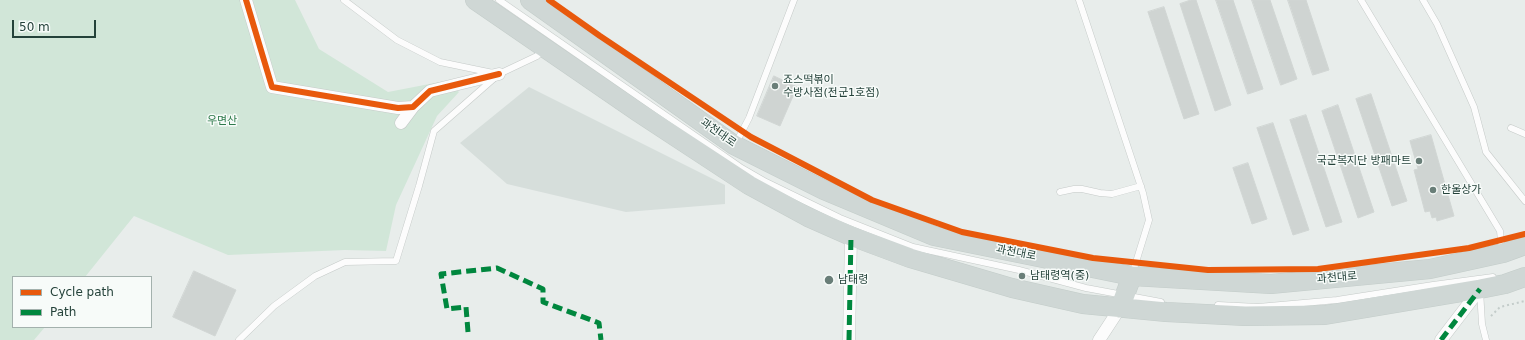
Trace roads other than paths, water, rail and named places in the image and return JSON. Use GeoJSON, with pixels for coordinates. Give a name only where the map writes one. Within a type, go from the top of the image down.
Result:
{"type":"FeatureCollection","features":[{"type":"Feature","properties":{"kind":"main road","name":"과천대로"},"geometry":{"type":"LineString","coordinates":[[475,0],[552,35],[650,84],[734,145],[824,190],[934,236],[1132,276],[1271,284],[1430,269],[1503,253],[1525,246]]}},
{"type":"Feature","properties":{"kind":"main road"},"geometry":{"type":"LineString","coordinates":[[530,0],[552,35]]}},
{"type":"Feature","properties":{"kind":"main road","name":"과천대로"},"geometry":{"type":"LineString","coordinates":[[552,35],[749,185],[808,217],[851,236],[910,258],[1012,288],[1083,304],[1122,302],[1166,312],[1245,316],[1325,315],[1480,289],[1502,280],[1525,277]]}},
{"type":"Feature","properties":{"kind":"main road"},"geometry":{"type":"LineString","coordinates":[[1502,280],[1503,253]]}},
{"type":"Feature","properties":{"kind":"main road"},"geometry":{"type":"LineString","coordinates":[[1122,302],[1132,276]]}},
{"type":"Feature","properties":{"kind":"street"},"geometry":{"type":"LineString","coordinates":[[246,0],[272,88],[398,108],[413,107]]}},
{"type":"Feature","properties":{"kind":"street"},"geometry":{"type":"LineString","coordinates":[[401,123],[413,107],[430,91],[499,74]]}},
{"type":"Feature","properties":{"kind":"street"},"geometry":{"type":"LineString","coordinates":[[849,340],[851,236]]}},
{"type":"Feature","properties":{"kind":"street"},"geometry":{"type":"LineString","coordinates":[[1441,340],[1480,289]]}},
{"type":"Feature","properties":{"kind":"street"},"geometry":{"type":"LineString","coordinates":[[1099,340],[1122,302]]}},
{"type":"Feature","properties":{"kind":"lane"},"geometry":{"type":"LineString","coordinates":[[344,0],[397,40],[440,62],[499,74]]}},
{"type":"Feature","properties":{"kind":"lane"},"geometry":{"type":"LineString","coordinates":[[500,0],[740,167],[766,182],[840,218],[913,247],[1019,270],[1122,302],[1168,304]]}},
{"type":"Feature","properties":{"kind":"lane"},"geometry":{"type":"LineString","coordinates":[[734,145],[749,118],[795,0]]}},
{"type":"Feature","properties":{"kind":"lane"},"geometry":{"type":"LineString","coordinates":[[1079,0],[1141,186],[1149,220],[1132,276]]}},
{"type":"Feature","properties":{"kind":"lane"},"geometry":{"type":"LineString","coordinates":[[1361,0],[1500,231],[1503,253]]}},
{"type":"Feature","properties":{"kind":"lane"},"geometry":{"type":"LineString","coordinates":[[1423,0],[1437,24],[1474,107],[1486,152],[1525,201]]}},
{"type":"Feature","properties":{"kind":"lane"},"geometry":{"type":"LineString","coordinates":[[239,340],[274,306],[315,276],[346,262],[396,261],[420,186],[434,130],[499,74],[537,56],[552,35]]}},
{"type":"Feature","properties":{"kind":"lane"},"geometry":{"type":"LineString","coordinates":[[1511,128],[1525,134]]}},
{"type":"Feature","properties":{"kind":"lane"},"geometry":{"type":"LineString","coordinates":[[1060,192],[1074,188],[1112,194],[1141,186]]}},
{"type":"Feature","properties":{"kind":"lane"},"geometry":{"type":"LineString","coordinates":[[1213,305],[1258,307],[1337,300],[1433,285],[1502,280]]}},
{"type":"Feature","properties":{"kind":"lane"},"geometry":{"type":"LineString","coordinates":[[1480,289],[1482,324],[1486,340]]}},
{"type":"Feature","properties":{"kind":"place","name":"죠스떡볶이 수방사점(전군1호점)"},"geometry":{"type":"Point","coordinates":[775,86]}},
{"type":"Feature","properties":{"kind":"place","name":"국군복지단 방패마트"},"geometry":{"type":"Point","coordinates":[1419,161]}},
{"type":"Feature","properties":{"kind":"place","name":"한울상가"},"geometry":{"type":"Point","coordinates":[1433,190]}},
{"type":"Feature","properties":{"kind":"place","name":"남태령역(중)"},"geometry":{"type":"Point","coordinates":[1022,276]}},
{"type":"Feature","properties":{"kind":"place","name":"남태령"},"geometry":{"type":"Point","coordinates":[829,280]}},
{"type":"Feature","properties":{"kind":"park label","name":"우면산"},"geometry":{"type":"Point","coordinates":[222,121]}}]}
